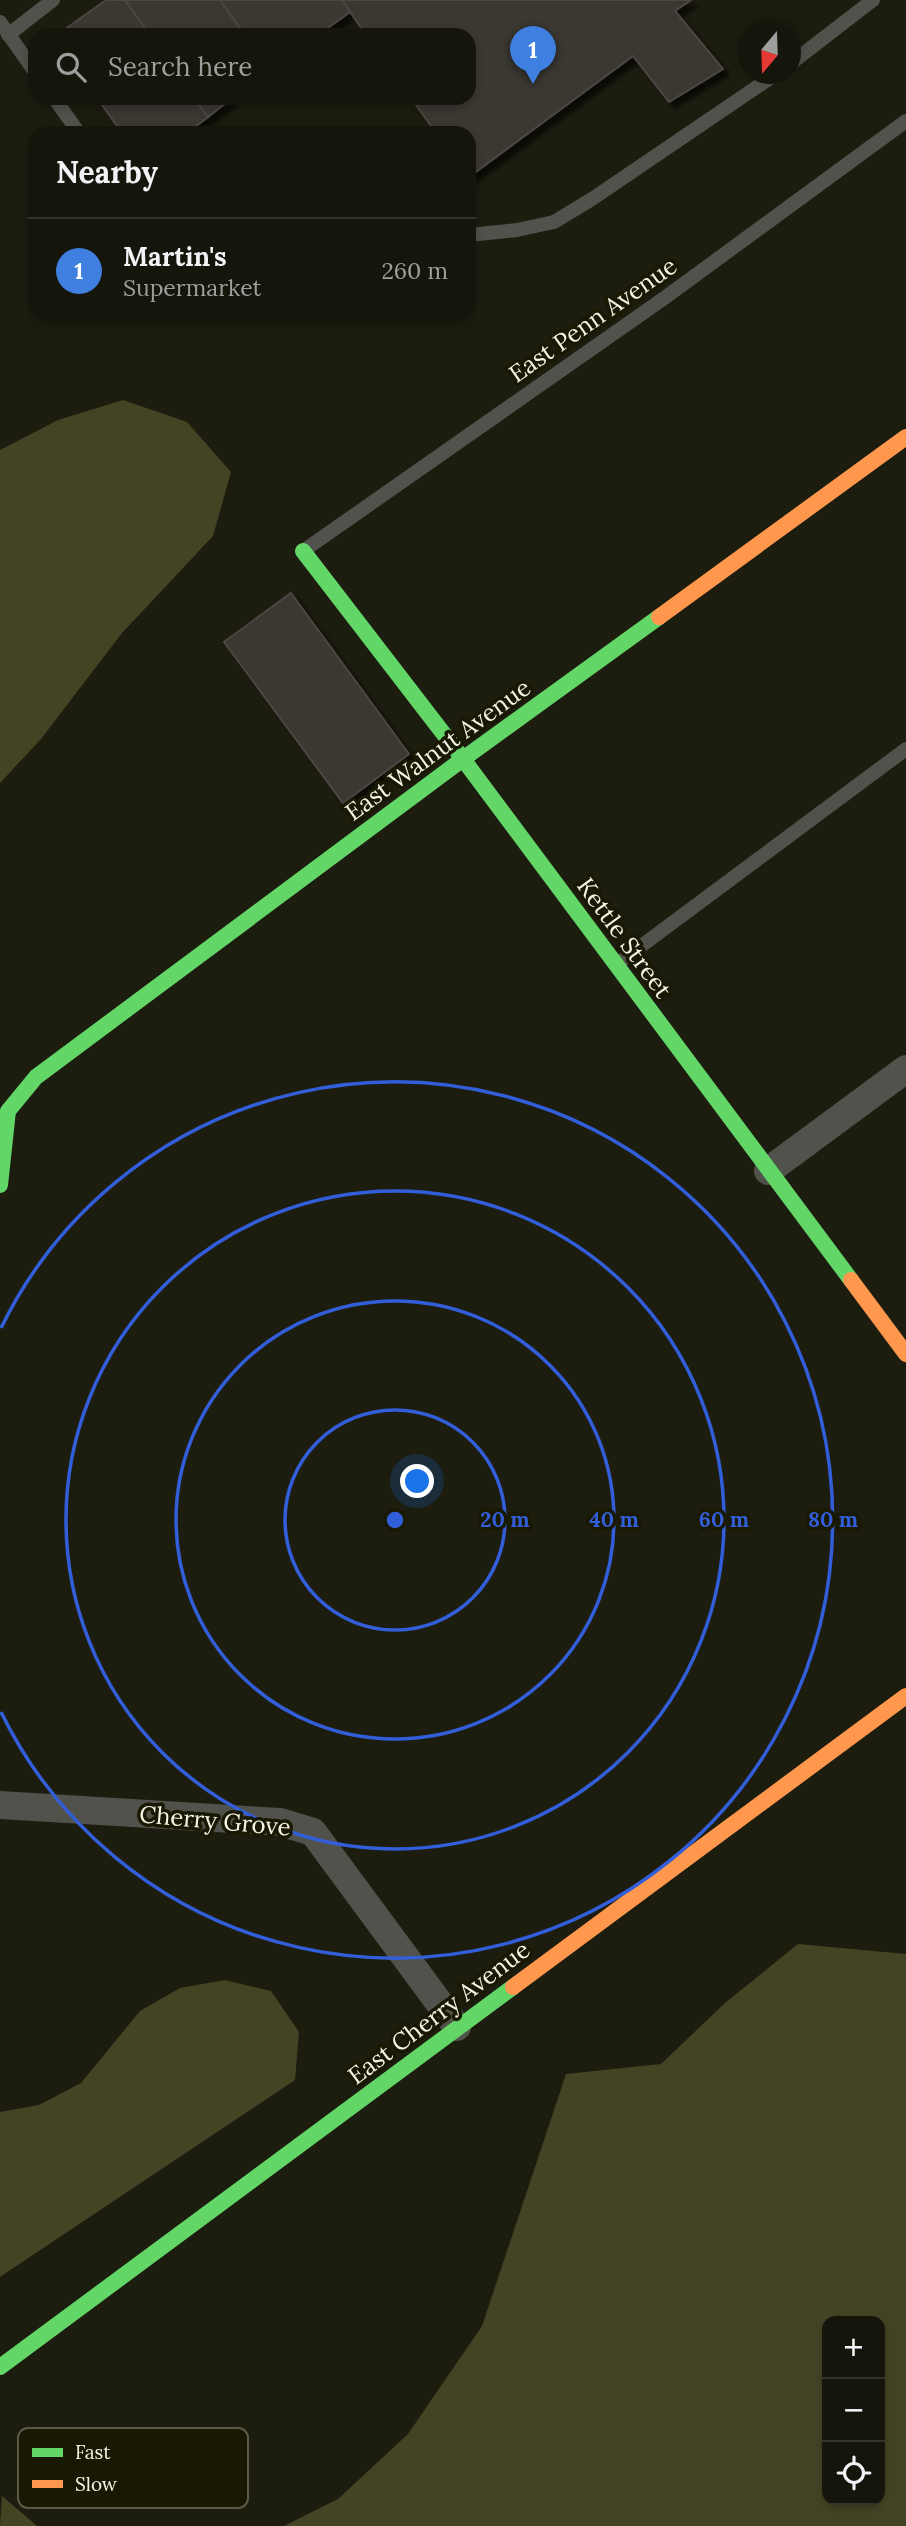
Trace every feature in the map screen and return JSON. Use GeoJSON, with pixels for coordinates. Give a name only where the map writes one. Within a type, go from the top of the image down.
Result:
{"type":"FeatureCollection","features":[{"type":"Feature","properties":{"kind":"street","name":"East Walnut Avenue"},"geometry":{"type":"LineString","coordinates":[[0,1185],[8,1111],[36,1077],[463,759],[906,438]]}},
{"type":"Feature","properties":{"kind":"street","name":"Kettle Street"},"geometry":{"type":"LineString","coordinates":[[303,551],[463,759],[906,1354]]}},
{"type":"Feature","properties":{"kind":"street"},"geometry":{"type":"LineString","coordinates":[[768,1171],[906,1069]]}},
{"type":"Feature","properties":{"kind":"street","name":"East Cherry Avenue"},"geometry":{"type":"LineString","coordinates":[[0,2367],[906,1696]]}},
{"type":"Feature","properties":{"kind":"street","name":"Cherry Grove"},"geometry":{"type":"LineString","coordinates":[[0,1805],[279,1822],[313,1832],[457,2027]]}},
{"type":"Feature","properties":{"kind":"lane"},"geometry":{"type":"LineString","coordinates":[[28,62],[3,27],[52,0]]}},
{"type":"Feature","properties":{"kind":"lane"},"geometry":{"type":"LineString","coordinates":[[801,56],[873,0]]}},
{"type":"Feature","properties":{"kind":"lane"},"geometry":{"type":"LineString","coordinates":[[476,234],[517,230],[554,222],[761,84]]}},
{"type":"Feature","properties":{"kind":"lane"},"geometry":{"type":"LineString","coordinates":[[59,105],[74,126]]}},
{"type":"Feature","properties":{"kind":"lane","name":"East Penn Avenue"},"geometry":{"type":"LineString","coordinates":[[303,551],[663,299],[906,121]]}},
{"type":"Feature","properties":{"kind":"lane"},"geometry":{"type":"LineString","coordinates":[[616,965],[906,749]]}},
{"type":"Feature","properties":{"kind":"shaded area"},"geometry":{"type":"Polygon","coordinates":[[[123,400],[187,422],[231,472],[213,536],[122,633],[41,739],[0,783],[0,450],[58,420],[123,400]]]}},
{"type":"Feature","properties":{"kind":"shaded area"},"geometry":{"type":"Polygon","coordinates":[[[798,1944],[906,1954],[906,2526],[284,2526],[338,2499],[408,2434],[482,2326],[566,2074],[661,2064],[725,2003],[798,1944]]]}},
{"type":"Feature","properties":{"kind":"shaded area"},"geometry":{"type":"Polygon","coordinates":[[[225,1980],[271,1991],[299,2032],[295,2080],[0,2277],[0,2112],[39,2105],[81,2083],[140,2011],[180,1988],[225,1980]]]}},
{"type":"Feature","properties":{"kind":"shaded area"},"geometry":{"type":"Polygon","coordinates":[[[2,2496],[37,2526],[0,2526],[2,2496]]]}},
{"type":"Feature","properties":{"kind":"building"},"geometry":{"type":"Polygon","coordinates":[[[106,0],[125,0],[145,28],[67,28],[106,0]]]}},
{"type":"Feature","properties":{"kind":"building"},"geometry":{"type":"Polygon","coordinates":[[[125,0],[220,0],[240,28],[145,28],[125,0]]]}},
{"type":"Feature","properties":{"kind":"building"},"geometry":{"type":"Polygon","coordinates":[[[220,0],[342,0],[350,12],[328,28],[240,28],[220,0]]]}},
{"type":"Feature","properties":{"kind":"building"},"geometry":{"type":"Polygon","coordinates":[[[342,0],[691,0],[675,11],[723,69],[669,102],[633,56],[476,172],[476,126],[431,126],[416,105],[476,105],[476,28],[361,28],[342,0]]]}},
{"type":"Feature","properties":{"kind":"building"},"geometry":{"type":"Polygon","coordinates":[[[102,105],[199,105],[208,117],[196,126],[117,126],[102,105]]]}},
{"type":"Feature","properties":{"kind":"building"},"geometry":{"type":"Polygon","coordinates":[[[199,105],[223,105],[208,117],[199,105]]]}},
{"type":"Feature","properties":{"kind":"building"},"geometry":{"type":"Polygon","coordinates":[[[291,593],[409,754],[343,803],[224,642],[291,593]]]}},
{"type":"Feature","properties":{"kind":"traffic: fast"},"geometry":{"type":"LineString","coordinates":[[303,551],[463,759],[851,1280]]}},
{"type":"Feature","properties":{"kind":"traffic: fast"},"geometry":{"type":"LineString","coordinates":[[0,1185],[8,1111],[36,1077],[463,759],[659,617]]}},
{"type":"Feature","properties":{"kind":"traffic: fast"},"geometry":{"type":"LineString","coordinates":[[0,2367],[513,1987]]}},
{"type":"Feature","properties":{"kind":"traffic: slow"},"geometry":{"type":"LineString","coordinates":[[659,617],[906,437]]}},
{"type":"Feature","properties":{"kind":"traffic: slow"},"geometry":{"type":"LineString","coordinates":[[851,1280],[906,1354]]}},
{"type":"Feature","properties":{"kind":"traffic: slow"},"geometry":{"type":"LineString","coordinates":[[513,1987],[906,1696]]}},
{"type":"Feature","properties":{"kind":"place","name":"Martin's"},"geometry":{"type":"Point","coordinates":[533,84]}}]}
